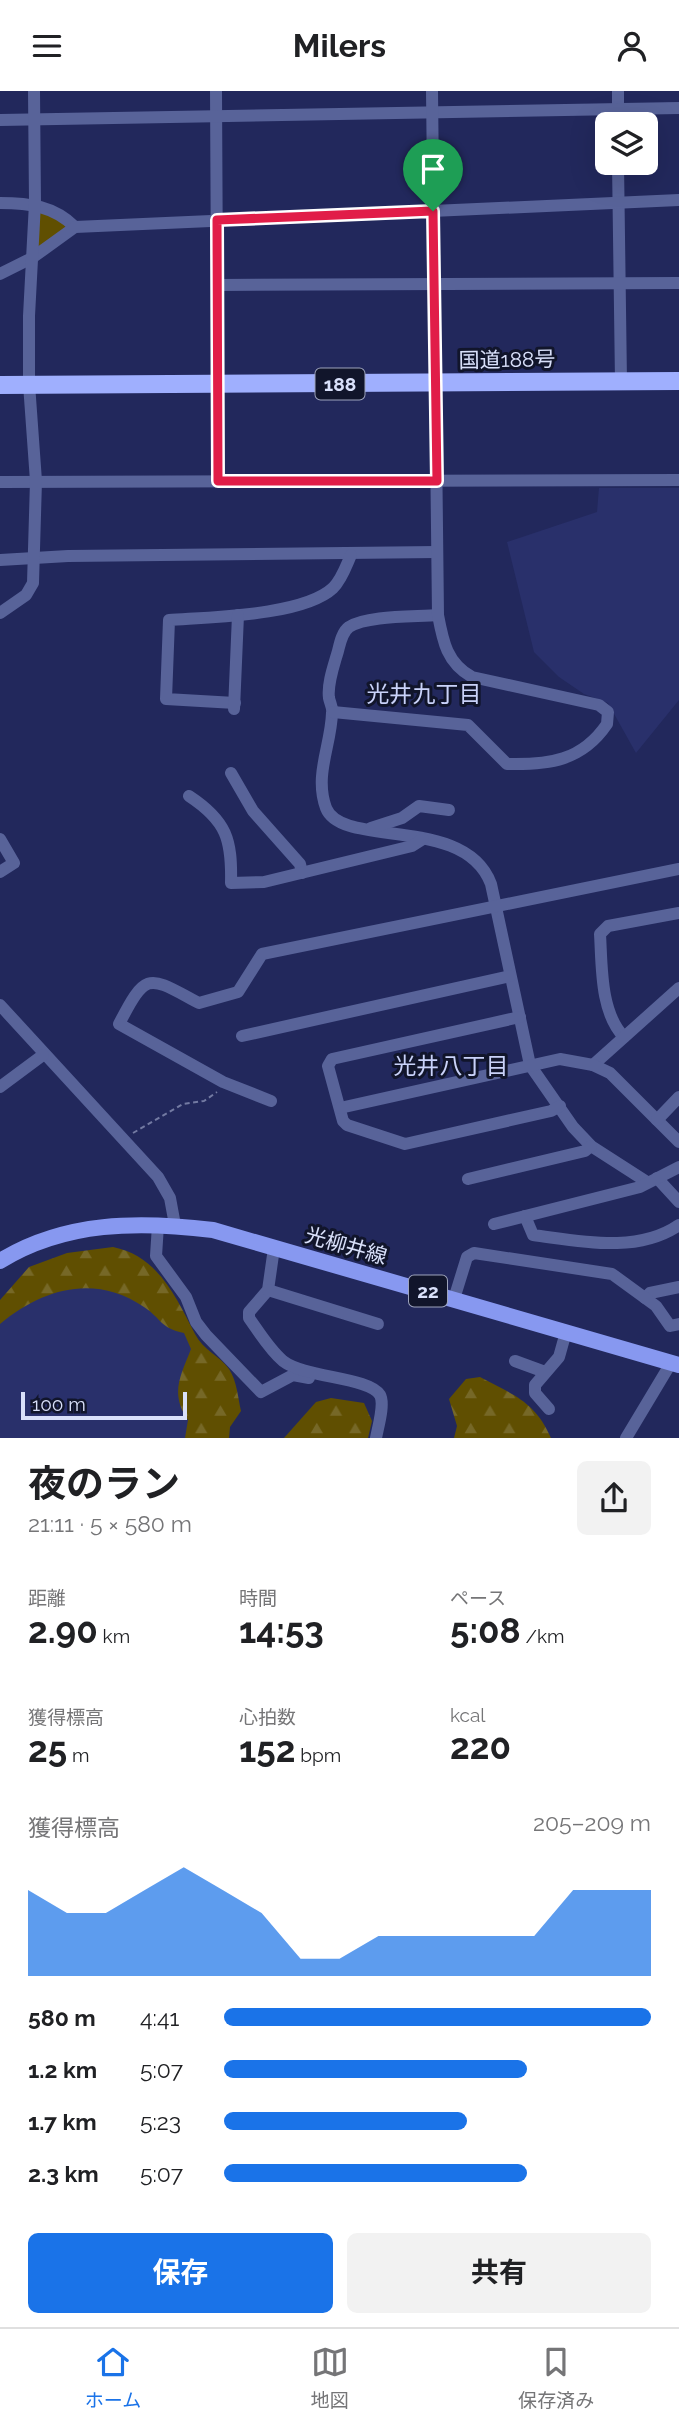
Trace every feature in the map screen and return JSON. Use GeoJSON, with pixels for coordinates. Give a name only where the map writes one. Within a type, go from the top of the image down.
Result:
{"type":"FeatureCollection","features":[{"type":"Feature","properties":{"kind":"highway","name":"国道188号"},"geometry":{"type":"LineString","coordinates":[[0,385],[679,381]]}},
{"type":"Feature","properties":{"kind":"main road","name":"光柳井線"},"geometry":{"type":"LineString","coordinates":[[0,1261],[32,1243],[95,1227],[175,1225],[213,1230],[675,1364]]}},
{"type":"Feature","properties":{"kind":"street"},"geometry":{"type":"LineString","coordinates":[[0,613],[26,595],[33,583],[36,481],[29,384],[34,91]]}},
{"type":"Feature","properties":{"kind":"street"},"geometry":{"type":"LineString","coordinates":[[216,91],[218,481]]}},
{"type":"Feature","properties":{"kind":"street"},"geometry":{"type":"LineString","coordinates":[[333,712],[467,725],[507,764],[538,765],[567,760],[599,736],[607,724],[608,712],[599,705],[472,677],[458,669],[443,644],[438,615],[432,91]]}},
{"type":"Feature","properties":{"kind":"street"},"geometry":{"type":"LineString","coordinates":[[618,91],[618,109]]}},
{"type":"Feature","properties":{"kind":"street"},"geometry":{"type":"LineString","coordinates":[[0,120],[679,108]]}},
{"type":"Feature","properties":{"kind":"street"},"geometry":{"type":"LineString","coordinates":[[618,175],[621,382]]}},
{"type":"Feature","properties":{"kind":"street"},"geometry":{"type":"LineString","coordinates":[[0,274],[32,258],[75,227],[679,200]]}},
{"type":"Feature","properties":{"kind":"street"},"geometry":{"type":"LineString","coordinates":[[0,203],[34,203],[66,218],[75,227]]}},
{"type":"Feature","properties":{"kind":"street"},"geometry":{"type":"LineString","coordinates":[[217,285],[679,283]]}},
{"type":"Feature","properties":{"kind":"street"},"geometry":{"type":"LineString","coordinates":[[0,482],[679,480]]}},
{"type":"Feature","properties":{"kind":"street"},"geometry":{"type":"LineString","coordinates":[[0,560],[68,556],[437,552]]}},
{"type":"Feature","properties":{"kind":"street"},"geometry":{"type":"LineString","coordinates":[[237,615],[234,706],[166,699],[169,620],[237,615],[282,608],[332,589],[351,555]]}},
{"type":"Feature","properties":{"kind":"street"},"geometry":{"type":"LineString","coordinates":[[438,615],[360,622],[346,629],[340,641],[328,697],[333,712],[321,776],[326,808],[332,818],[343,825],[424,839],[463,850],[477,858],[486,870],[530,1065],[573,1128],[591,1146],[652,1180],[679,1202]]}},
{"type":"Feature","properties":{"kind":"street"},"geometry":{"type":"LineString","coordinates":[[231,773],[253,811],[300,864],[302,873]]}},
{"type":"Feature","properties":{"kind":"street"},"geometry":{"type":"LineString","coordinates":[[189,796],[209,809],[232,845],[231,883],[264,882],[412,846],[424,839]]}},
{"type":"Feature","properties":{"kind":"street"},"geometry":{"type":"LineString","coordinates":[[370,829],[402,818],[419,806],[449,810]]}},
{"type":"Feature","properties":{"kind":"street"},"geometry":{"type":"LineString","coordinates":[[0,839],[14,863],[0,872]]}},
{"type":"Feature","properties":{"kind":"street"},"geometry":{"type":"LineString","coordinates":[[271,1101],[223,1082],[119,1024],[137,989],[148,982],[159,981],[199,1003],[239,992],[262,954],[679,869]]}},
{"type":"Feature","properties":{"kind":"street"},"geometry":{"type":"LineString","coordinates":[[624,1037],[617,1029],[605,991],[600,935],[608,926],[679,913]]}},
{"type":"Feature","properties":{"kind":"street"},"geometry":{"type":"LineString","coordinates":[[242,1036],[510,975]]}},
{"type":"Feature","properties":{"kind":"street"},"geometry":{"type":"LineString","coordinates":[[593,1065],[678,992]]}},
{"type":"Feature","properties":{"kind":"street"},"geometry":{"type":"LineString","coordinates":[[0,1005],[43,1055],[158,1177],[170,1198],[175,1225]]}},
{"type":"Feature","properties":{"kind":"street"},"geometry":{"type":"LineString","coordinates":[[520,1017],[332,1059],[328,1066],[347,1125],[405,1144],[551,1111],[560,1106]]}},
{"type":"Feature","properties":{"kind":"street"},"geometry":{"type":"LineString","coordinates":[[0,1087],[43,1055]]}},
{"type":"Feature","properties":{"kind":"street"},"geometry":{"type":"LineString","coordinates":[[340,1108],[560,1059],[593,1065],[610,1073],[679,1142]]}},
{"type":"Feature","properties":{"kind":"street"},"geometry":{"type":"LineString","coordinates":[[657,1120],[679,1097]]}},
{"type":"Feature","properties":{"kind":"street"},"geometry":{"type":"LineString","coordinates":[[468,1179],[585,1151],[591,1146]]}},
{"type":"Feature","properties":{"kind":"street"},"geometry":{"type":"LineString","coordinates":[[494,1224],[640,1187],[679,1167]]}},
{"type":"Feature","properties":{"kind":"street"},"geometry":{"type":"LineString","coordinates":[[525,1216],[533,1235],[606,1244],[668,1233],[679,1225]]}},
{"type":"Feature","properties":{"kind":"street"},"geometry":{"type":"LineString","coordinates":[[158,1225],[156,1256],[186,1297],[196,1322],[221,1353],[241,1368],[261,1392],[293,1375],[313,1379],[318,1376]]}},
{"type":"Feature","properties":{"kind":"street"},"geometry":{"type":"LineString","coordinates":[[274,1248],[268,1290],[249,1312],[249,1318],[284,1361],[318,1376],[371,1387],[378,1393],[382,1399],[376,1438]]}},
{"type":"Feature","properties":{"kind":"street"},"geometry":{"type":"LineString","coordinates":[[454,1299],[467,1257],[474,1253],[612,1274],[656,1306],[670,1326],[679,1324]]}},
{"type":"Feature","properties":{"kind":"street"},"geometry":{"type":"LineString","coordinates":[[645,1298],[650,1293],[679,1287]]}},
{"type":"Feature","properties":{"kind":"street"},"geometry":{"type":"LineString","coordinates":[[268,1290],[379,1324]]}},
{"type":"Feature","properties":{"kind":"street"},"geometry":{"type":"LineString","coordinates":[[549,1409],[535,1393],[535,1385],[559,1357],[566,1332]]}},
{"type":"Feature","properties":{"kind":"street"},"geometry":{"type":"LineString","coordinates":[[515,1361],[545,1372]]}},
{"type":"Feature","properties":{"kind":"street"},"geometry":{"type":"LineString","coordinates":[[626,1438],[675,1364]]}},
{"type":"Feature","properties":{"kind":"path"},"geometry":{"type":"LineString","coordinates":[[123,1140],[183,1104],[212,1098],[223,1082]]}},
{"type":"Feature","properties":{"kind":"shaded area"},"geometry":{"type":"Polygon","coordinates":[[[599,488],[679,488],[679,700],[636,753],[608,703],[584,694],[559,677],[534,652],[507,542],[597,512],[599,488]]]}},
{"type":"Feature","properties":{"kind":"shaded area"},"geometry":{"type":"Polygon","coordinates":[[[81,1270],[191,1331],[200,1438],[0,1438],[0,1309],[81,1270]]]}},
{"type":"Feature","properties":{"kind":"green space"},"geometry":{"type":"Polygon","coordinates":[[[36,207],[71,227],[29,255],[36,207]]]}},
{"type":"Feature","properties":{"kind":"green space"},"geometry":{"type":"Polygon","coordinates":[[[113,1247],[129,1252],[154,1269],[173,1293],[198,1340],[229,1369],[236,1384],[241,1411],[230,1427],[229,1438],[185,1438],[188,1420],[179,1402],[178,1393],[183,1368],[191,1349],[184,1333],[166,1326],[150,1311],[126,1297],[89,1288],[70,1290],[34,1302],[0,1324],[0,1300],[29,1267],[67,1253],[113,1247]]]}},
{"type":"Feature","properties":{"kind":"green space"},"geometry":{"type":"Polygon","coordinates":[[[480,1377],[522,1400],[538,1415],[551,1438],[454,1438],[457,1426],[449,1399],[466,1379],[480,1377]]]}},
{"type":"Feature","properties":{"kind":"green space"},"geometry":{"type":"Polygon","coordinates":[[[331,1398],[364,1403],[372,1421],[368,1438],[284,1438],[316,1402],[331,1398]]]}},
{"type":"Feature","properties":{"kind":"district","name":"光井九丁目"},"geometry":{"type":"Point","coordinates":[424,694]}},
{"type":"Feature","properties":{"kind":"district","name":"光井八丁目"},"geometry":{"type":"Point","coordinates":[451,1066]}},
{"type":"Feature","properties":{"kind":"route"},"geometry":{"type":"LineString","coordinates":[[433,211],[437,481],[218,481],[217,220],[433,211]]}}]}
